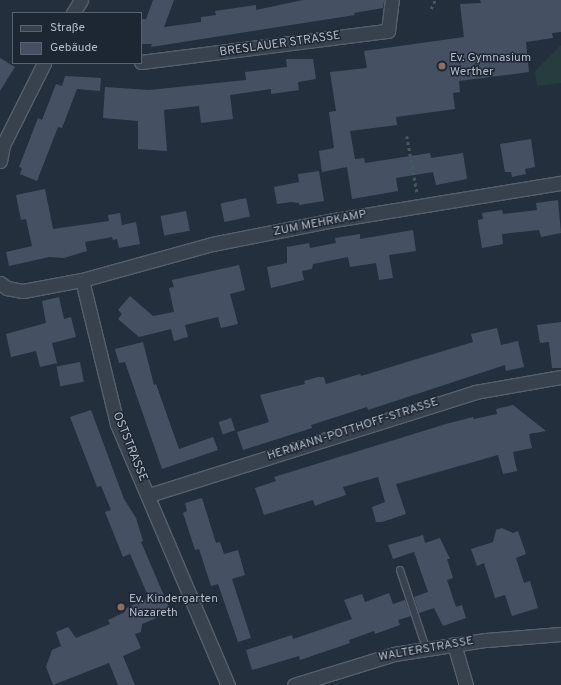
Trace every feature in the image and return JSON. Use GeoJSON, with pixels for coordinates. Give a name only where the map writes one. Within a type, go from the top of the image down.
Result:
{"type":"FeatureCollection","features":[{"type":"Feature","properties":{"kind":"street"},"geometry":{"type":"LineString","coordinates":[[74,12],[81,0]]}},
{"type":"Feature","properties":{"kind":"street","name":"BRESLAUER STRASSE"},"geometry":{"type":"LineString","coordinates":[[142,62],[388,31],[392,0]]}},
{"type":"Feature","properties":{"kind":"street"},"geometry":{"type":"LineString","coordinates":[[0,160],[3,145],[44,64]]}},
{"type":"Feature","properties":{"kind":"street","name":"ZUM MEHRKAMP"},"geometry":{"type":"LineString","coordinates":[[82,280],[212,244],[419,206],[561,183]]}},
{"type":"Feature","properties":{"kind":"street"},"geometry":{"type":"LineString","coordinates":[[0,283],[6,288],[23,291],[82,280]]}},
{"type":"Feature","properties":{"kind":"street","name":"OSTSTRASSE"},"geometry":{"type":"LineString","coordinates":[[82,280],[118,424],[228,685]]}},
{"type":"Feature","properties":{"kind":"street","name":"HERMANN-POTTHOFF-STRASSE"},"geometry":{"type":"LineString","coordinates":[[148,495],[475,392],[561,377]]}},
{"type":"Feature","properties":{"kind":"street","name":"WALTERSTRASSE"},"geometry":{"type":"LineString","coordinates":[[294,685],[394,654],[454,644],[561,634]]}},
{"type":"Feature","properties":{"kind":"street"},"geometry":{"type":"LineString","coordinates":[[454,644],[466,685]]}},
{"type":"Feature","properties":{"kind":"lane"},"geometry":{"type":"LineString","coordinates":[[400,570],[426,648]]}},
{"type":"Feature","properties":{"kind":"path"},"geometry":{"type":"LineString","coordinates":[[431,9],[435,0]]}},
{"type":"Feature","properties":{"kind":"path"},"geometry":{"type":"LineString","coordinates":[[407,136],[419,206]]}},
{"type":"Feature","properties":{"kind":"green space"},"geometry":{"type":"Polygon","coordinates":[[[561,45],[561,83],[537,86],[535,71],[561,45]]]}},
{"type":"Feature","properties":{"kind":"building"},"geometry":{"type":"Polygon","coordinates":[[[153,0],[174,0],[164,27],[201,22],[201,17],[216,15],[215,11],[256,5],[256,10],[303,0],[384,0],[383,8],[354,13],[355,15],[151,47],[152,44],[142,44],[142,19],[146,19],[153,0]]]}},
{"type":"Feature","properties":{"kind":"building"},"geometry":{"type":"Polygon","coordinates":[[[480,0],[561,0],[561,32],[552,33],[553,38],[526,42],[529,72],[459,81],[460,92],[453,93],[455,109],[396,117],[397,125],[350,131],[355,159],[364,158],[365,163],[430,153],[431,158],[463,153],[467,179],[436,185],[433,172],[396,178],[398,191],[352,199],[347,167],[322,172],[319,151],[334,148],[329,112],[336,111],[330,72],[367,68],[364,51],[464,37],[460,4],[481,3],[480,0]]]}},
{"type":"Feature","properties":{"kind":"building"},"geometry":{"type":"Polygon","coordinates":[[[0,58],[15,67],[0,91],[0,58]]]}},
{"type":"Feature","properties":{"kind":"building"},"geometry":{"type":"Polygon","coordinates":[[[286,59],[313,59],[316,79],[298,82],[299,90],[271,94],[271,89],[230,95],[233,119],[201,123],[199,106],[164,110],[167,151],[138,149],[138,121],[103,118],[105,87],[149,90],[246,80],[245,72],[287,67],[286,59]]]}},
{"type":"Feature","properties":{"kind":"building"},"geometry":{"type":"Polygon","coordinates":[[[65,76],[101,78],[100,91],[77,89],[62,128],[58,127],[37,181],[20,174],[22,168],[19,167],[38,118],[42,120],[56,84],[62,86],[65,76]]]}},
{"type":"Feature","properties":{"kind":"building"},"geometry":{"type":"Polygon","coordinates":[[[531,139],[535,167],[525,169],[526,174],[512,177],[511,172],[505,172],[500,144],[531,139]]]}},
{"type":"Feature","properties":{"kind":"building"},"geometry":{"type":"Polygon","coordinates":[[[319,171],[324,201],[299,205],[299,203],[291,202],[277,204],[274,187],[299,182],[298,174],[319,171]]]}},
{"type":"Feature","properties":{"kind":"building"},"geometry":{"type":"Polygon","coordinates":[[[45,189],[53,229],[109,221],[108,215],[120,213],[122,225],[136,222],[140,244],[119,248],[117,239],[113,240],[112,237],[85,242],[87,251],[64,258],[49,257],[9,266],[6,252],[32,246],[26,219],[21,220],[16,195],[45,189]]]}},
{"type":"Feature","properties":{"kind":"building"},"geometry":{"type":"Polygon","coordinates":[[[246,198],[250,217],[225,222],[221,203],[246,198]]]}},
{"type":"Feature","properties":{"kind":"building"},"geometry":{"type":"Polygon","coordinates":[[[558,200],[561,233],[541,237],[539,230],[502,234],[503,244],[482,248],[478,220],[483,219],[482,213],[502,210],[503,214],[537,210],[536,203],[558,200]]]}},
{"type":"Feature","properties":{"kind":"building"},"geometry":{"type":"Polygon","coordinates":[[[186,211],[190,231],[164,236],[160,216],[186,211]]]}},
{"type":"Feature","properties":{"kind":"building"},"geometry":{"type":"Polygon","coordinates":[[[413,230],[416,251],[389,255],[393,278],[379,280],[376,263],[350,267],[348,257],[313,264],[312,269],[302,271],[304,280],[271,288],[267,267],[287,263],[287,247],[309,243],[310,248],[336,243],[335,238],[360,234],[360,239],[413,230]]]}},
{"type":"Feature","properties":{"kind":"building"},"geometry":{"type":"Polygon","coordinates":[[[239,265],[245,290],[230,294],[238,324],[221,328],[218,317],[185,325],[188,337],[174,341],[171,329],[139,337],[118,319],[122,314],[118,310],[130,296],[153,316],[174,312],[169,288],[174,287],[172,280],[239,265]]]}},
{"type":"Feature","properties":{"kind":"building"},"geometry":{"type":"Polygon","coordinates":[[[59,297],[64,319],[71,317],[76,337],[52,343],[57,363],[40,367],[36,351],[11,357],[6,334],[46,323],[42,301],[59,297]]]}},
{"type":"Feature","properties":{"kind":"building"},"geometry":{"type":"Polygon","coordinates":[[[561,322],[561,368],[552,368],[549,342],[540,343],[537,325],[561,322]]]}},
{"type":"Feature","properties":{"kind":"building"},"geometry":{"type":"Polygon","coordinates":[[[497,328],[501,345],[518,341],[524,367],[506,371],[505,365],[368,410],[367,407],[311,425],[312,428],[243,450],[237,432],[269,422],[260,395],[305,384],[304,381],[318,377],[324,377],[326,384],[360,374],[361,376],[473,342],[471,334],[497,328]]]}},
{"type":"Feature","properties":{"kind":"building"},"geometry":{"type":"Polygon","coordinates":[[[143,342],[154,385],[156,384],[179,449],[213,437],[218,450],[162,469],[125,362],[119,363],[115,349],[143,342]]]}},
{"type":"Feature","properties":{"kind":"building"},"geometry":{"type":"Polygon","coordinates":[[[80,362],[84,382],[60,386],[56,367],[80,362]]]}},
{"type":"Feature","properties":{"kind":"building"},"geometry":{"type":"Polygon","coordinates":[[[513,405],[546,431],[529,434],[532,448],[513,452],[517,471],[503,474],[498,455],[396,484],[406,514],[382,522],[376,522],[372,507],[385,502],[378,477],[343,487],[346,495],[315,506],[313,500],[264,515],[255,488],[276,481],[274,477],[446,424],[473,417],[474,419],[497,414],[496,409],[513,405]]]}},
{"type":"Feature","properties":{"kind":"building"},"geometry":{"type":"Polygon","coordinates":[[[91,410],[124,499],[136,518],[143,541],[141,542],[171,612],[142,624],[141,632],[135,634],[141,648],[123,656],[135,685],[118,685],[109,663],[53,685],[46,667],[52,650],[61,646],[56,632],[68,627],[76,638],[110,624],[108,620],[125,612],[124,609],[149,598],[130,554],[123,557],[105,512],[111,510],[101,486],[97,487],[70,417],[91,410]]]}},
{"type":"Feature","properties":{"kind":"building"},"geometry":{"type":"Polygon","coordinates":[[[231,418],[235,430],[223,434],[219,422],[231,418]]]}},
{"type":"Feature","properties":{"kind":"building"},"geometry":{"type":"Polygon","coordinates":[[[202,498],[216,543],[220,542],[224,554],[238,550],[245,575],[232,579],[251,638],[238,642],[218,584],[211,586],[199,549],[195,550],[183,513],[187,511],[185,503],[202,498]]]}},
{"type":"Feature","properties":{"kind":"building"},"geometry":{"type":"Polygon","coordinates":[[[502,528],[513,533],[518,531],[526,554],[516,558],[524,583],[530,581],[538,608],[512,616],[505,595],[495,598],[484,563],[477,566],[471,549],[493,542],[496,530],[502,528]]]}},
{"type":"Feature","properties":{"kind":"building"},"geometry":{"type":"Polygon","coordinates":[[[423,535],[425,543],[440,538],[450,559],[447,559],[453,578],[447,580],[456,607],[462,605],[466,618],[443,626],[434,608],[419,613],[414,597],[428,592],[414,552],[393,559],[388,545],[423,535]]]}},
{"type":"Feature","properties":{"kind":"building"},"geometry":{"type":"Polygon","coordinates":[[[389,593],[393,604],[405,600],[411,616],[398,620],[400,625],[375,634],[374,631],[349,640],[350,643],[300,660],[299,656],[252,670],[246,650],[292,635],[293,639],[352,619],[344,600],[362,594],[365,602],[389,593]]]}},
{"type":"Feature","properties":{"kind":"place","name":"Ev. Gymnasium Werther"},"geometry":{"type":"Point","coordinates":[442,66]}},
{"type":"Feature","properties":{"kind":"place","name":"Ev. Kindergarten Nazareth"},"geometry":{"type":"Point","coordinates":[121,607]}}]}
